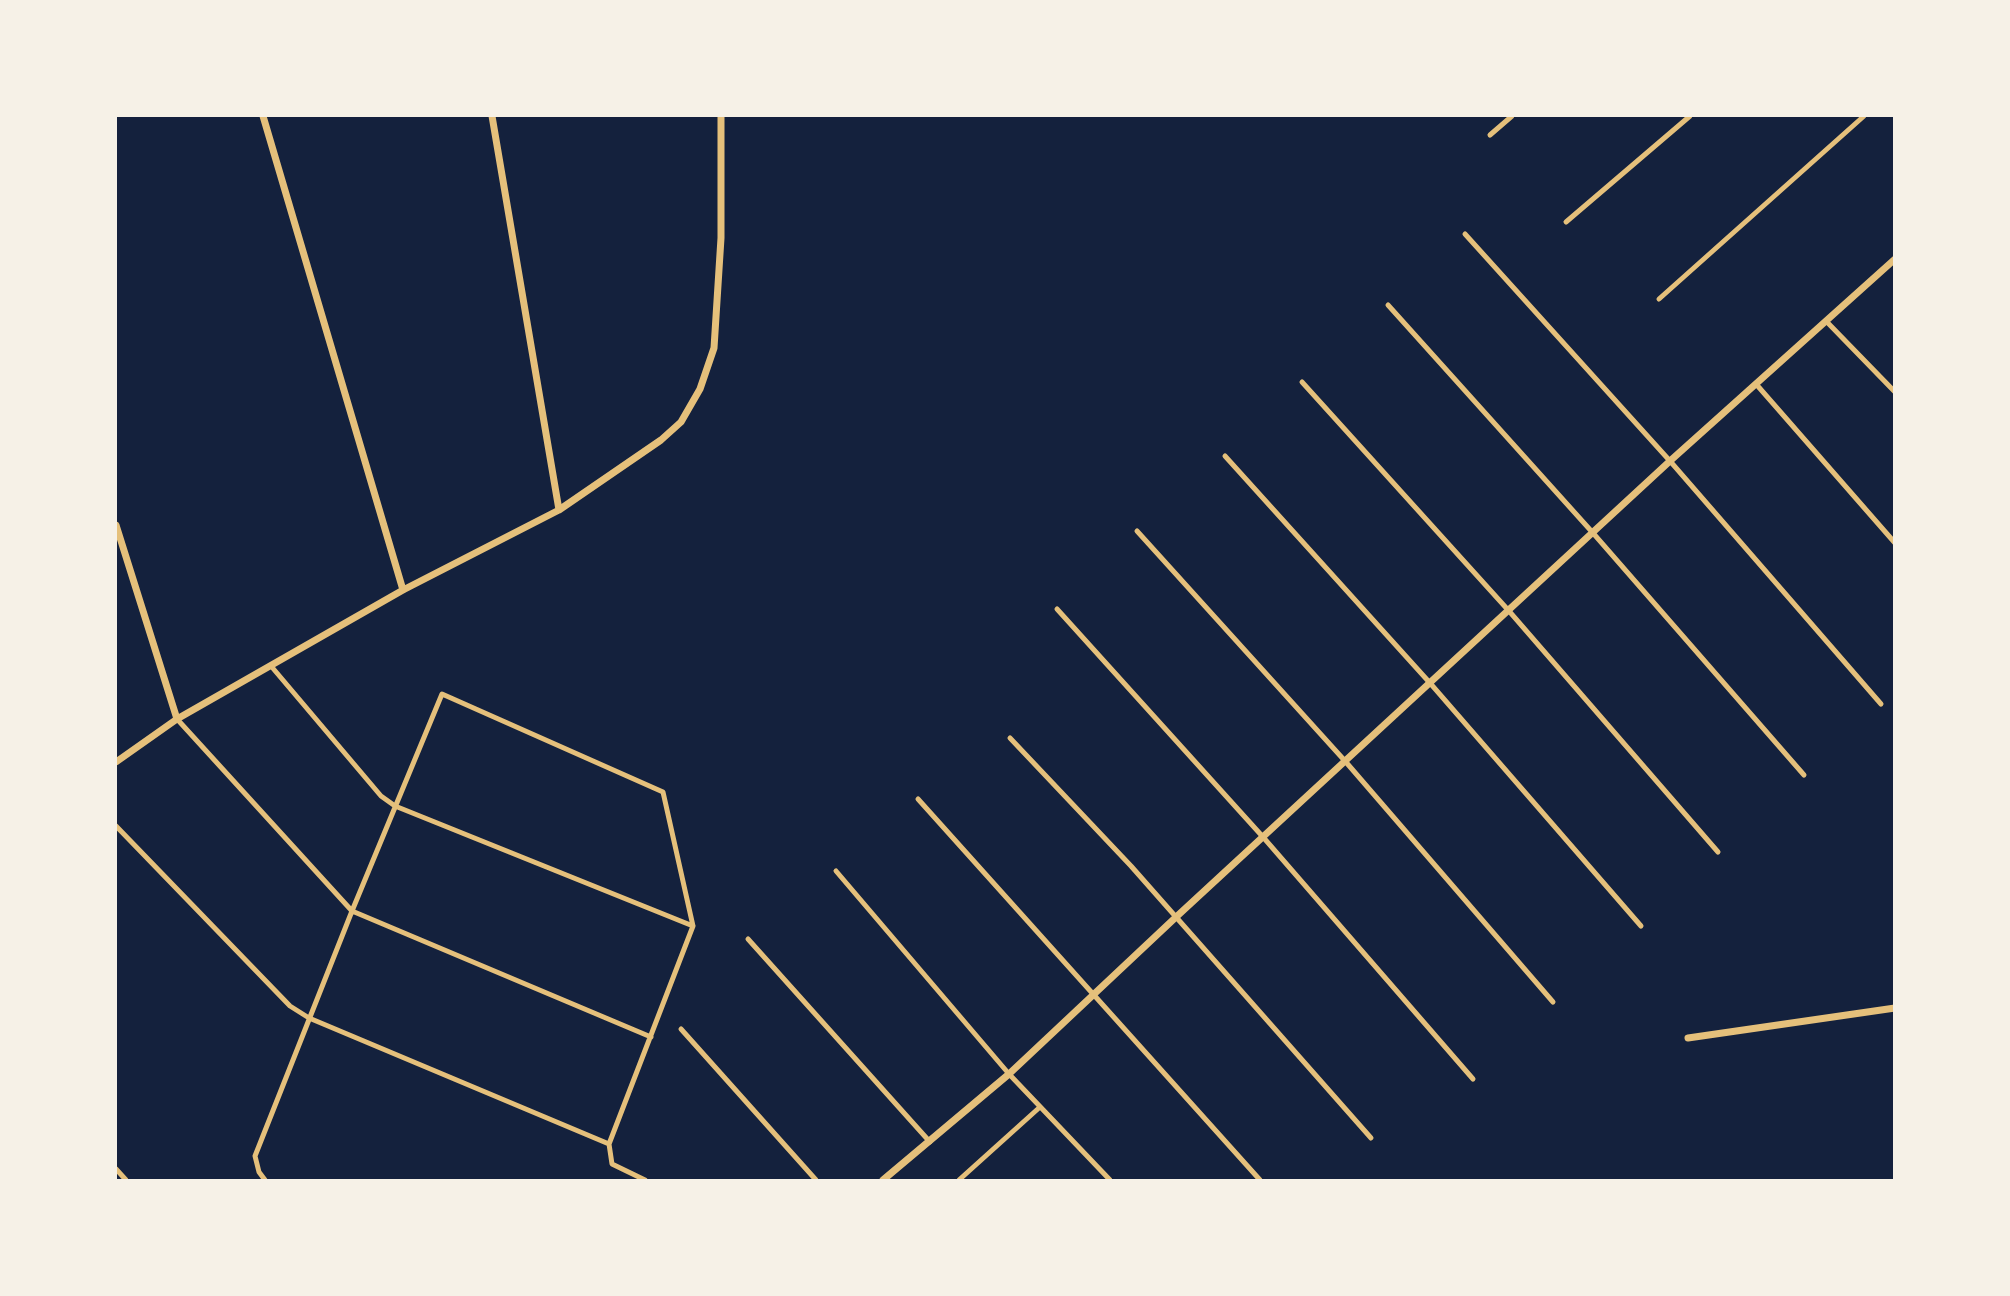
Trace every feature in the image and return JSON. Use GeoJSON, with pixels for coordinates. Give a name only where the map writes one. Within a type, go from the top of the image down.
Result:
{"type":"FeatureCollection","features":[{"type":"Feature","properties":{"kind":"street"},"geometry":{"type":"LineString","coordinates":[[262,116],[403,590]]}},
{"type":"Feature","properties":{"kind":"street"},"geometry":{"type":"LineString","coordinates":[[492,116],[559,510]]}},
{"type":"Feature","properties":{"kind":"street"},"geometry":{"type":"LineString","coordinates":[[116,762],[177,719],[403,590],[559,510],[662,440],[681,422],[700,389],[714,348],[721,238],[721,116]]}},
{"type":"Feature","properties":{"kind":"street"},"geometry":{"type":"LineString","coordinates":[[883,1181],[1009,1074],[1670,461],[1895,259]]}},
{"type":"Feature","properties":{"kind":"street"},"geometry":{"type":"LineString","coordinates":[[116,525],[177,719]]}},
{"type":"Feature","properties":{"kind":"street"},"geometry":{"type":"LineString","coordinates":[[1688,1038],[1895,1008]]}},
{"type":"Feature","properties":{"kind":"lane"},"geometry":{"type":"LineString","coordinates":[[1490,135],[1512,116]]}},
{"type":"Feature","properties":{"kind":"lane"},"geometry":{"type":"LineString","coordinates":[[1566,222],[1690,116]]}},
{"type":"Feature","properties":{"kind":"lane"},"geometry":{"type":"LineString","coordinates":[[1659,299],[1864,116]]}},
{"type":"Feature","properties":{"kind":"lane"},"geometry":{"type":"LineString","coordinates":[[1465,234],[1670,461],[1881,704]]}},
{"type":"Feature","properties":{"kind":"lane"},"geometry":{"type":"LineString","coordinates":[[1388,305],[1593,533],[1804,775]]}},
{"type":"Feature","properties":{"kind":"lane"},"geometry":{"type":"LineString","coordinates":[[1826,321],[1895,392]]}},
{"type":"Feature","properties":{"kind":"lane"},"geometry":{"type":"LineString","coordinates":[[1303,382],[1509,611],[1718,852]]}},
{"type":"Feature","properties":{"kind":"lane"},"geometry":{"type":"LineString","coordinates":[[1756,384],[1895,543]]}},
{"type":"Feature","properties":{"kind":"lane"},"geometry":{"type":"LineString","coordinates":[[1225,456],[1430,683],[1641,926]]}},
{"type":"Feature","properties":{"kind":"lane"},"geometry":{"type":"LineString","coordinates":[[1137,531],[1345,761],[1553,1002]]}},
{"type":"Feature","properties":{"kind":"lane"},"geometry":{"type":"LineString","coordinates":[[1057,609],[1263,837],[1473,1079]]}},
{"type":"Feature","properties":{"kind":"lane"},"geometry":{"type":"LineString","coordinates":[[271,666],[382,796],[396,806],[693,926]]}},
{"type":"Feature","properties":{"kind":"lane"},"geometry":{"type":"LineString","coordinates":[[265,1181],[259,1172],[255,1156],[442,694],[663,792],[693,926],[610,1144],[612,1164],[645,1181]]}},
{"type":"Feature","properties":{"kind":"lane"},"geometry":{"type":"LineString","coordinates":[[177,719],[352,911],[651,1037]]}},
{"type":"Feature","properties":{"kind":"lane"},"geometry":{"type":"LineString","coordinates":[[1010,738],[1131,866],[1371,1138]]}},
{"type":"Feature","properties":{"kind":"lane"},"geometry":{"type":"LineString","coordinates":[[918,799],[1260,1181]]}},
{"type":"Feature","properties":{"kind":"lane"},"geometry":{"type":"LineString","coordinates":[[116,826],[290,1006],[309,1018],[610,1144]]}},
{"type":"Feature","properties":{"kind":"lane"},"geometry":{"type":"LineString","coordinates":[[836,871],[1009,1074],[1110,1181]]}},
{"type":"Feature","properties":{"kind":"lane"},"geometry":{"type":"LineString","coordinates":[[748,939],[930,1142]]}},
{"type":"Feature","properties":{"kind":"lane"},"geometry":{"type":"LineString","coordinates":[[681,1029],[816,1181]]}},
{"type":"Feature","properties":{"kind":"lane"},"geometry":{"type":"LineString","coordinates":[[959,1181],[1040,1107]]}},
{"type":"Feature","properties":{"kind":"lane"},"geometry":{"type":"LineString","coordinates":[[116,1169],[126,1181]]}}]}
